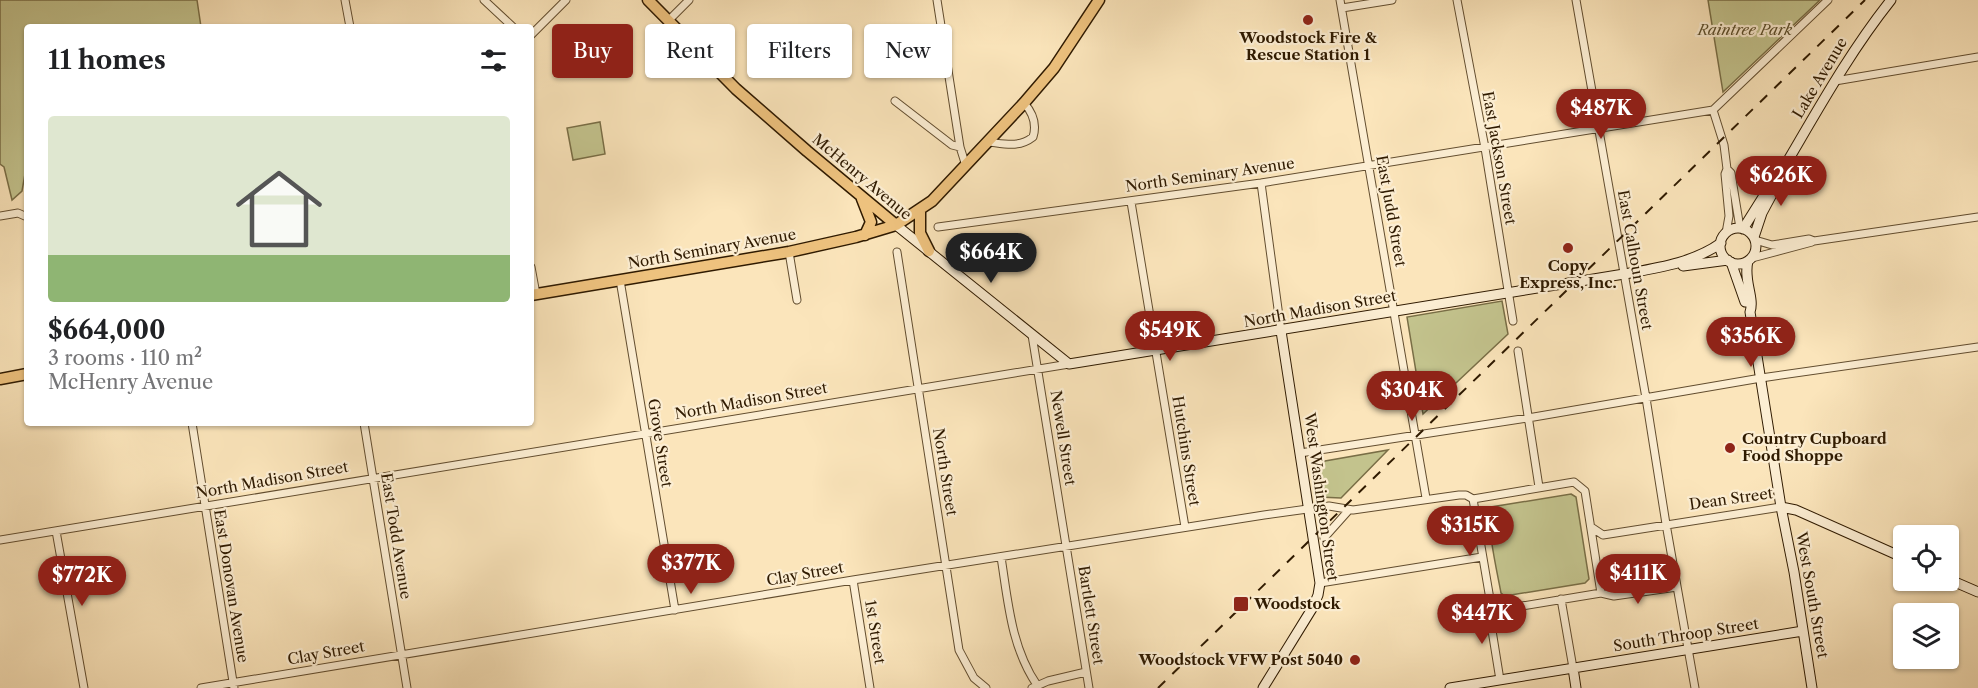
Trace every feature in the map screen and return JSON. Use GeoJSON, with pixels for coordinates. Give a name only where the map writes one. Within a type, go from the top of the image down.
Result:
{"type":"FeatureCollection","features":[{"type":"Feature","properties":{"kind":"main road","name":"McHenry Avenue"},"geometry":{"type":"LineString","coordinates":[[648,0],[736,89],[896,225]]}},
{"type":"Feature","properties":{"kind":"main road","name":"North Seminary Avenue"},"geometry":{"type":"LineString","coordinates":[[534,294],[789,252],[866,235],[896,225],[932,201],[989,142],[1054,68],[1099,0]]}},
{"type":"Feature","properties":{"kind":"main road"},"geometry":{"type":"LineString","coordinates":[[861,196],[871,222],[866,235]]}},
{"type":"Feature","properties":{"kind":"main road"},"geometry":{"type":"LineString","coordinates":[[920,209],[920,233],[929,251]]}},
{"type":"Feature","properties":{"kind":"main road"},"geometry":{"type":"LineString","coordinates":[[0,379],[24,375]]}},
{"type":"Feature","properties":{"kind":"street"},"geometry":{"type":"LineString","coordinates":[[345,0],[349,24]]}},
{"type":"Feature","properties":{"kind":"street"},"geometry":{"type":"LineString","coordinates":[[484,0],[510,24]]}},
{"type":"Feature","properties":{"kind":"street"},"geometry":{"type":"LineString","coordinates":[[534,32],[566,0]]}},
{"type":"Feature","properties":{"kind":"street"},"geometry":{"type":"LineString","coordinates":[[668,21],[689,0]]}},
{"type":"Feature","properties":{"kind":"street"},"geometry":{"type":"LineString","coordinates":[[937,0],[960,147],[966,166]]}},
{"type":"Feature","properties":{"kind":"street"},"geometry":{"type":"LineString","coordinates":[[1341,4],[1392,0]]}},
{"type":"Feature","properties":{"kind":"street","name":"East Jackson Street"},"geometry":{"type":"LineString","coordinates":[[1457,0],[1485,148],[1513,321]]}},
{"type":"Feature","properties":{"kind":"street","name":"East Calhoun Street"},"geometry":{"type":"LineString","coordinates":[[1576,0],[1695,688]]}},
{"type":"Feature","properties":{"kind":"street"},"geometry":{"type":"LineString","coordinates":[[1750,312],[1729,261],[1722,253],[1721,243],[1726,233],[1729,216],[1725,174],[1727,169],[1724,145],[1713,110],[1828,0]]}},
{"type":"Feature","properties":{"kind":"street","name":"Lake Avenue"},"geometry":{"type":"LineString","coordinates":[[1754,239],[1762,213],[1780,174],[1868,29],[1891,0]]}},
{"type":"Feature","properties":{"kind":"street","name":"East Judd Street"},"geometry":{"type":"LineString","coordinates":[[1341,4],[1426,498]]}},
{"type":"Feature","properties":{"kind":"street"},"geometry":{"type":"LineString","coordinates":[[1835,81],[1978,57]]}},
{"type":"Feature","properties":{"kind":"street"},"geometry":{"type":"LineString","coordinates":[[895,101],[952,145],[960,147]]}},
{"type":"Feature","properties":{"kind":"street"},"geometry":{"type":"LineString","coordinates":[[989,142],[1022,144],[1033,137],[1034,119],[1024,103]]}},
{"type":"Feature","properties":{"kind":"street","name":"North Seminary Avenue"},"geometry":{"type":"LineString","coordinates":[[938,227],[1261,183],[1713,110]]}},
{"type":"Feature","properties":{"kind":"street"},"geometry":{"type":"LineString","coordinates":[[1727,169],[1731,173],[1742,229],[1754,239],[1772,245],[1809,239],[1814,241]]}},
{"type":"Feature","properties":{"kind":"street","name":"Lake Avenue"},"geometry":{"type":"LineString","coordinates":[[1742,229],[1775,177],[1780,174]]}},
{"type":"Feature","properties":{"kind":"street"},"geometry":{"type":"LineString","coordinates":[[1261,183],[1281,331]]}},
{"type":"Feature","properties":{"kind":"street","name":"Hutchins Street"},"geometry":{"type":"LineString","coordinates":[[1131,202],[1185,527]]}},
{"type":"Feature","properties":{"kind":"street"},"geometry":{"type":"LineString","coordinates":[[0,216],[18,213],[24,216]]}},
{"type":"Feature","properties":{"kind":"street"},"geometry":{"type":"LineString","coordinates":[[1663,267],[1729,261],[1739,264],[1814,241],[1978,217]]}},
{"type":"Feature","properties":{"kind":"street","name":"McHenry Avenue"},"geometry":{"type":"LineString","coordinates":[[896,225],[1069,364]]}},
{"type":"Feature","properties":{"kind":"street"},"geometry":{"type":"LineString","coordinates":[[1726,233],[1742,229]]}},
{"type":"Feature","properties":{"kind":"street"},"geometry":{"type":"LineString","coordinates":[[1750,312],[1752,306],[1745,276],[1756,249],[1754,239]]}},
{"type":"Feature","properties":{"kind":"street"},"geometry":{"type":"LineString","coordinates":[[1663,267],[1701,255],[1721,243]]}},
{"type":"Feature","properties":{"kind":"street"},"geometry":{"type":"LineString","coordinates":[[789,252],[797,300]]}},
{"type":"Feature","properties":{"kind":"street","name":"North Street"},"geometry":{"type":"LineString","coordinates":[[897,252],[959,650],[974,678],[986,688]]}},
{"type":"Feature","properties":{"kind":"street","name":"North Madison Street"},"geometry":{"type":"LineString","coordinates":[[0,540],[1663,267]]}},
{"type":"Feature","properties":{"kind":"street","name":"Grove Street"},"geometry":{"type":"LineString","coordinates":[[620,280],[675,610]]}},
{"type":"Feature","properties":{"kind":"street","name":"West South Street"},"geometry":{"type":"LineString","coordinates":[[1750,312],[1780,507],[1794,572],[1812,688]]}},
{"type":"Feature","properties":{"kind":"street","name":"West Washington Street"},"geometry":{"type":"LineString","coordinates":[[1263,688],[1313,607],[1320,583],[1281,331]]}},
{"type":"Feature","properties":{"kind":"street","name":"Newell Street"},"geometry":{"type":"LineString","coordinates":[[1032,334],[1066,546]]}},
{"type":"Feature","properties":{"kind":"street"},"geometry":{"type":"LineString","coordinates":[[1300,453],[1528,418],[1761,378],[1978,347]]}},
{"type":"Feature","properties":{"kind":"street"},"geometry":{"type":"LineString","coordinates":[[1518,351],[1539,487]]}},
{"type":"Feature","properties":{"kind":"street","name":"East Donovan Avenue"},"geometry":{"type":"LineString","coordinates":[[192,426],[234,685]]}},
{"type":"Feature","properties":{"kind":"street","name":"East Todd Avenue"},"geometry":{"type":"LineString","coordinates":[[364,426],[408,688]]}},
{"type":"Feature","properties":{"kind":"street","name":"Clay Street"},"geometry":{"type":"LineString","coordinates":[[201,688],[234,685],[402,654],[1001,556],[1329,506],[1349,510],[1459,495],[1466,495],[1473,499],[1574,482],[1585,491],[1591,527]]}},
{"type":"Feature","properties":{"kind":"street"},"geometry":{"type":"LineString","coordinates":[[1473,499],[1492,611],[1490,618],[1500,680]]}},
{"type":"Feature","properties":{"kind":"street","name":"Dean Street"},"geometry":{"type":"LineString","coordinates":[[1603,535],[1780,507],[1796,510],[1893,553]]}},
{"type":"Feature","properties":{"kind":"street"},"geometry":{"type":"LineString","coordinates":[[1324,538],[1349,510]]}},
{"type":"Feature","properties":{"kind":"street"},"geometry":{"type":"LineString","coordinates":[[1591,527],[1603,535],[1594,548]]}},
{"type":"Feature","properties":{"kind":"street"},"geometry":{"type":"LineString","coordinates":[[1591,527],[1601,593]]}},
{"type":"Feature","properties":{"kind":"street"},"geometry":{"type":"LineString","coordinates":[[56,531],[84,688]]}},
{"type":"Feature","properties":{"kind":"street","name":"Bartlett Street"},"geometry":{"type":"LineString","coordinates":[[1066,546],[1089,688]]}},
{"type":"Feature","properties":{"kind":"street"},"geometry":{"type":"LineString","coordinates":[[1001,556],[1013,634],[1035,686],[1086,672]]}},
{"type":"Feature","properties":{"kind":"street"},"geometry":{"type":"LineString","coordinates":[[1320,583],[1482,557]]}},
{"type":"Feature","properties":{"kind":"street","name":"1st Street"},"geometry":{"type":"LineString","coordinates":[[853,580],[870,688]]}},
{"type":"Feature","properties":{"kind":"street"},"geometry":{"type":"LineString","coordinates":[[1959,584],[1978,592]]}},
{"type":"Feature","properties":{"kind":"street"},"geometry":{"type":"LineString","coordinates":[[1492,611],[1601,593],[1614,596],[1677,587]]}},
{"type":"Feature","properties":{"kind":"street"},"geometry":{"type":"LineString","coordinates":[[1561,599],[1576,688]]}},
{"type":"Feature","properties":{"kind":"street","name":"South Throop Street"},"geometry":{"type":"LineString","coordinates":[[1456,688],[1803,632]]}},
{"type":"Feature","properties":{"kind":"green space"},"geometry":{"type":"Polygon","coordinates":[[[0,0],[197,0],[201,24],[24,24],[24,180],[22,191],[12,200],[4,167],[0,164],[0,0]]]}},
{"type":"Feature","properties":{"kind":"green space","name":"Raintree Park"},"geometry":{"type":"Polygon","coordinates":[[[1708,0],[1820,0],[1723,92],[1708,0]]]}},
{"type":"Feature","properties":{"kind":"green space"},"geometry":{"type":"Polygon","coordinates":[[[600,122],[605,154],[573,160],[567,128],[600,122]]]}},
{"type":"Feature","properties":{"kind":"green space"},"geometry":{"type":"Polygon","coordinates":[[[1502,301],[1508,334],[1423,414],[1407,317],[1502,301]]]}},
{"type":"Feature","properties":{"kind":"green space"},"geometry":{"type":"Polygon","coordinates":[[[1388,450],[1341,498],[1319,497],[1316,472],[1325,461],[1388,450]]]}},
{"type":"Feature","properties":{"kind":"green space"},"geometry":{"type":"Polygon","coordinates":[[[1571,494],[1576,497],[1589,579],[1585,583],[1505,596],[1501,593],[1493,548],[1490,524],[1491,507],[1571,494]]]}},
{"type":"Feature","properties":{"kind":"railway"},"geometry":{"type":"LineString","coordinates":[[1158,688],[1865,0]]}},
{"type":"Feature","properties":{"kind":"place","name":"Woodstock Fire & Rescue Station 1"},"geometry":{"type":"Point","coordinates":[1308,20]}},
{"type":"Feature","properties":{"kind":"place","name":"Copy Express, Inc."},"geometry":{"type":"Point","coordinates":[1568,248]}},
{"type":"Feature","properties":{"kind":"place","name":"Country Cupboard Food Shoppe"},"geometry":{"type":"Point","coordinates":[1730,448]}},
{"type":"Feature","properties":{"kind":"place","name":"Woodstock"},"geometry":{"type":"Point","coordinates":[1241,604]}},
{"type":"Feature","properties":{"kind":"place","name":"Woodstock VFW Post 5040"},"geometry":{"type":"Point","coordinates":[1355,660]}}]}
